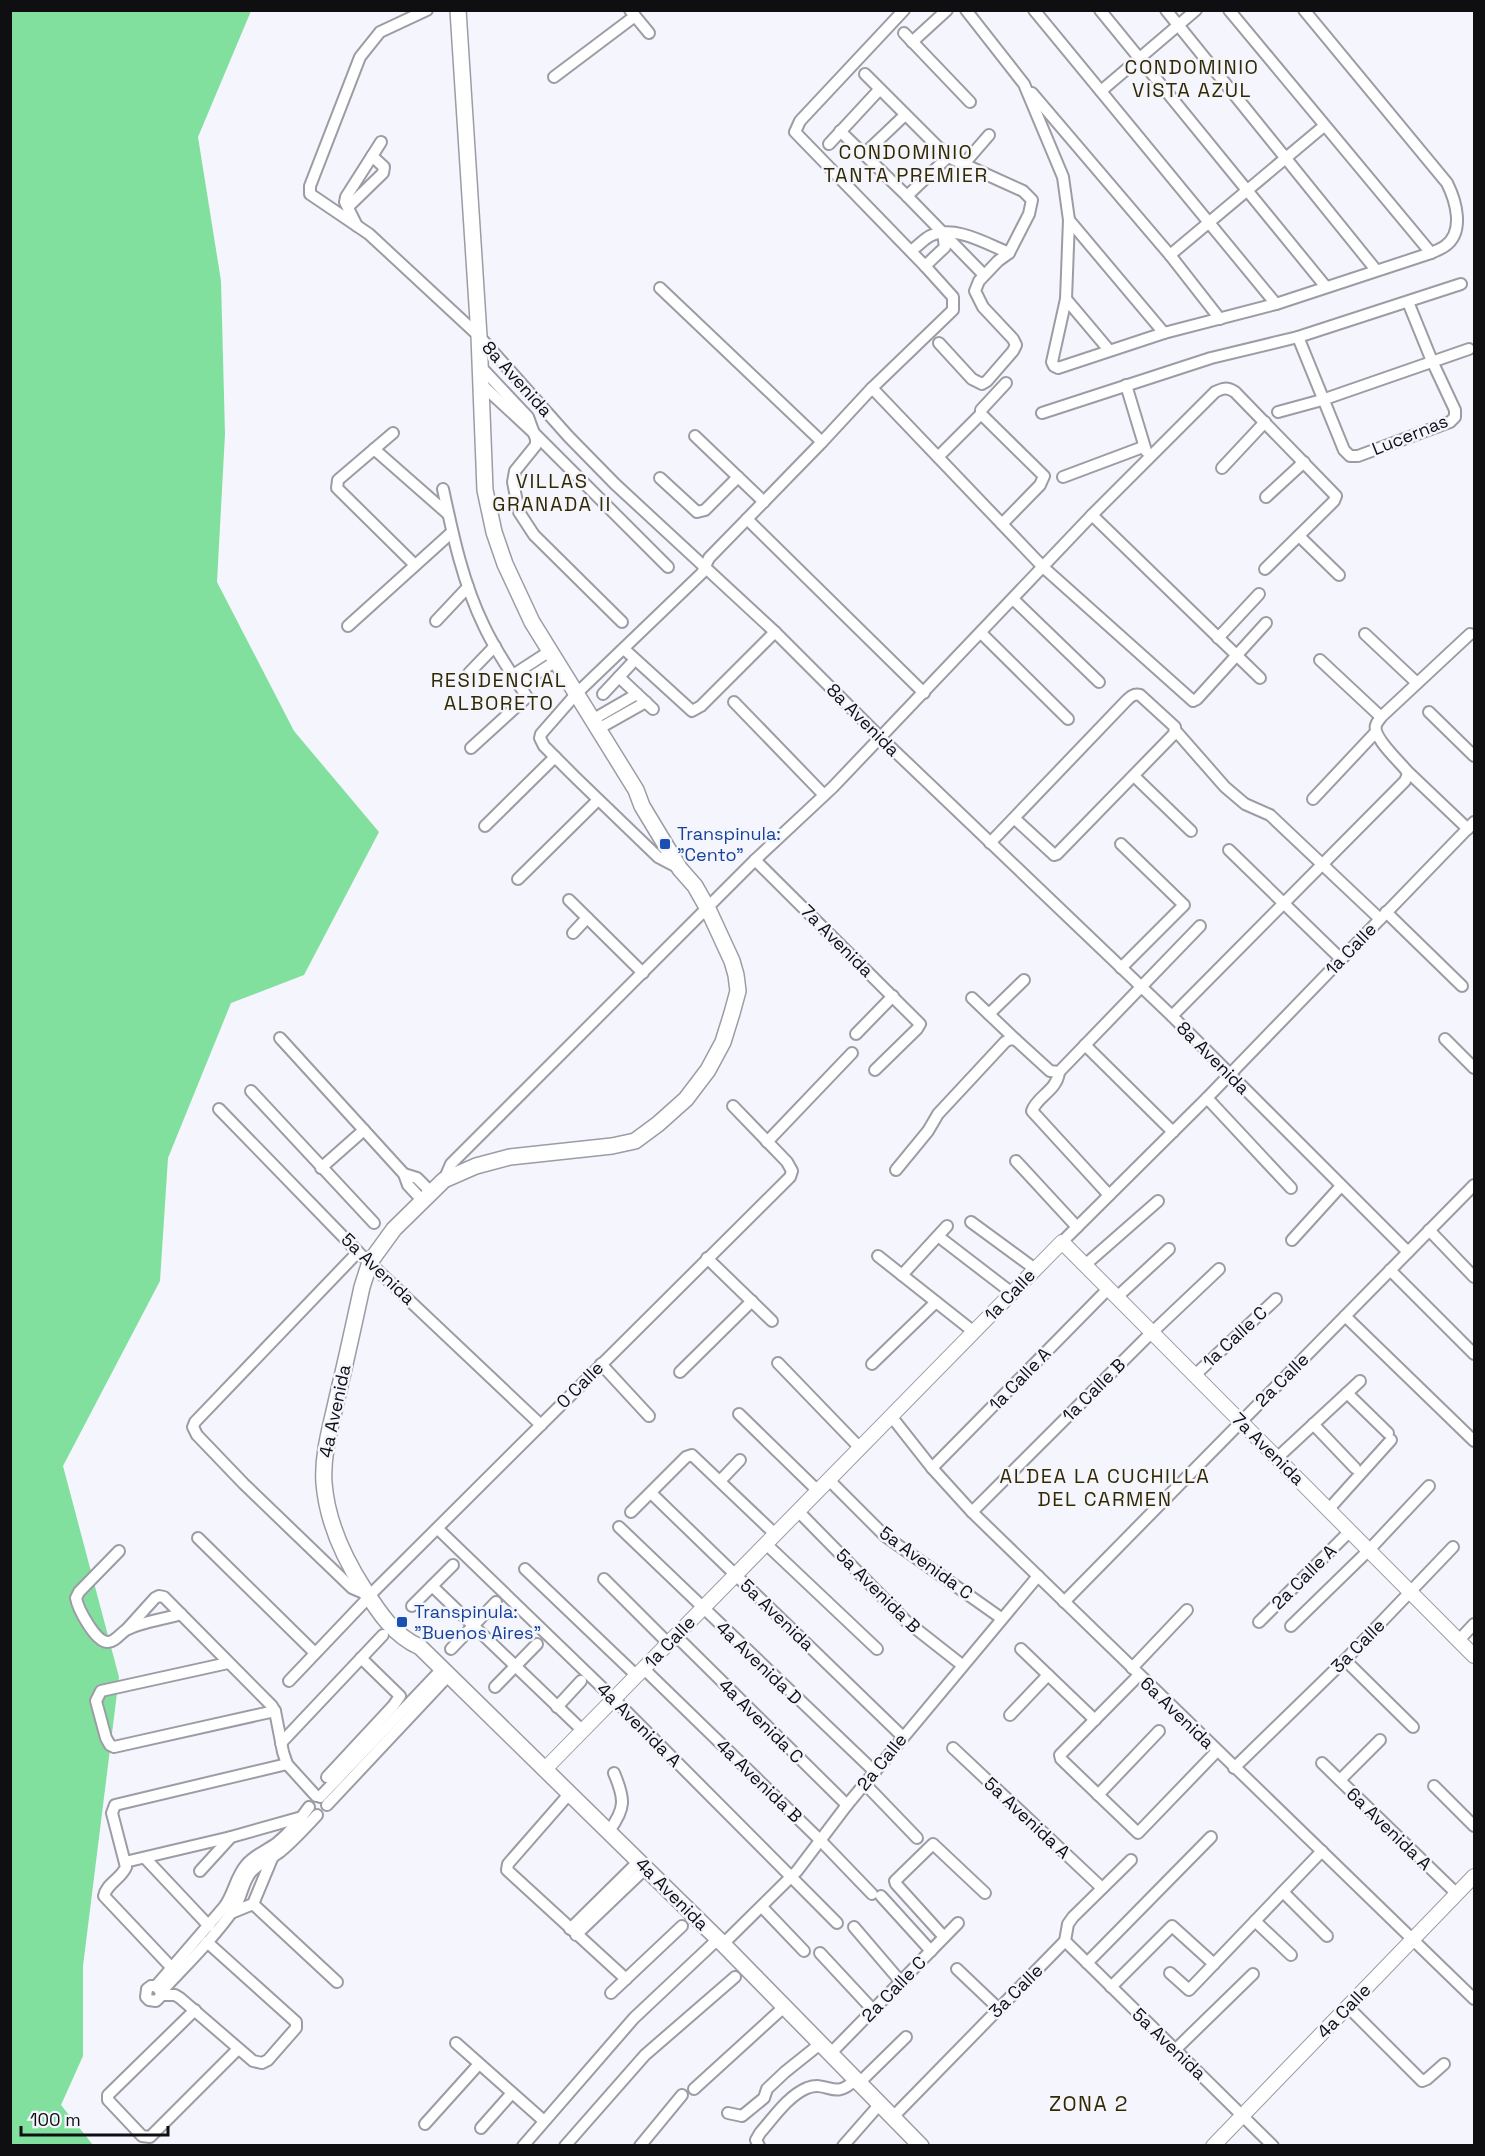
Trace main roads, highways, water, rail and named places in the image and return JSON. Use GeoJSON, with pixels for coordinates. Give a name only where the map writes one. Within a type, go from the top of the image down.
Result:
{"type":"FeatureCollection","features":[{"type":"Feature","properties":{"kind":"main road"},"geometry":{"type":"LineString","coordinates":[[458,10],[479,336],[484,490],[494,532],[516,589],[532,622],[636,790],[642,806],[680,869],[695,886]]}},
{"type":"Feature","properties":{"kind":"main road"},"geometry":{"type":"LineString","coordinates":[[636,790],[650,801],[688,864],[695,886]]}},
{"type":"Feature","properties":{"kind":"main road","name":"4a Avenida"},"geometry":{"type":"LineString","coordinates":[[695,886],[732,961],[738,992],[723,1042],[708,1070],[686,1099],[658,1124],[634,1141],[612,1146],[510,1157],[476,1166],[444,1180],[364,1257],[330,1429],[324,1470],[327,1500],[336,1534],[350,1567],[367,1594],[394,1628],[411,1643],[420,1647],[609,1831],[921,2145]]}},
{"type":"Feature","properties":{"kind":"place","name":"Transpinula: \"Cento\""},"geometry":{"type":"Point","coordinates":[665,844]}},
{"type":"Feature","properties":{"kind":"place","name":"Transpinula: \"Buenos Aires\""},"geometry":{"type":"Point","coordinates":[402,1622]}},
{"type":"Feature","properties":{"kind":"district","name":"CONDOMINIO VISTA AZUL"},"geometry":{"type":"Point","coordinates":[1192,78]}},
{"type":"Feature","properties":{"kind":"district","name":"CONDOMINIO TANTA PREMIER"},"geometry":{"type":"Point","coordinates":[906,164]}},
{"type":"Feature","properties":{"kind":"district","name":"VILLAS GRANADA II"},"geometry":{"type":"Point","coordinates":[552,492]}},
{"type":"Feature","properties":{"kind":"district","name":"RESIDENCIAL ALBORETO"},"geometry":{"type":"Point","coordinates":[499,692]}},
{"type":"Feature","properties":{"kind":"district","name":"ALDEA LA CUCHILLA DEL CARMEN"},"geometry":{"type":"Point","coordinates":[1105,1488]}},
{"type":"Feature","properties":{"kind":"district","name":"ZONA 2"},"geometry":{"type":"Point","coordinates":[1089,2104]}}]}
